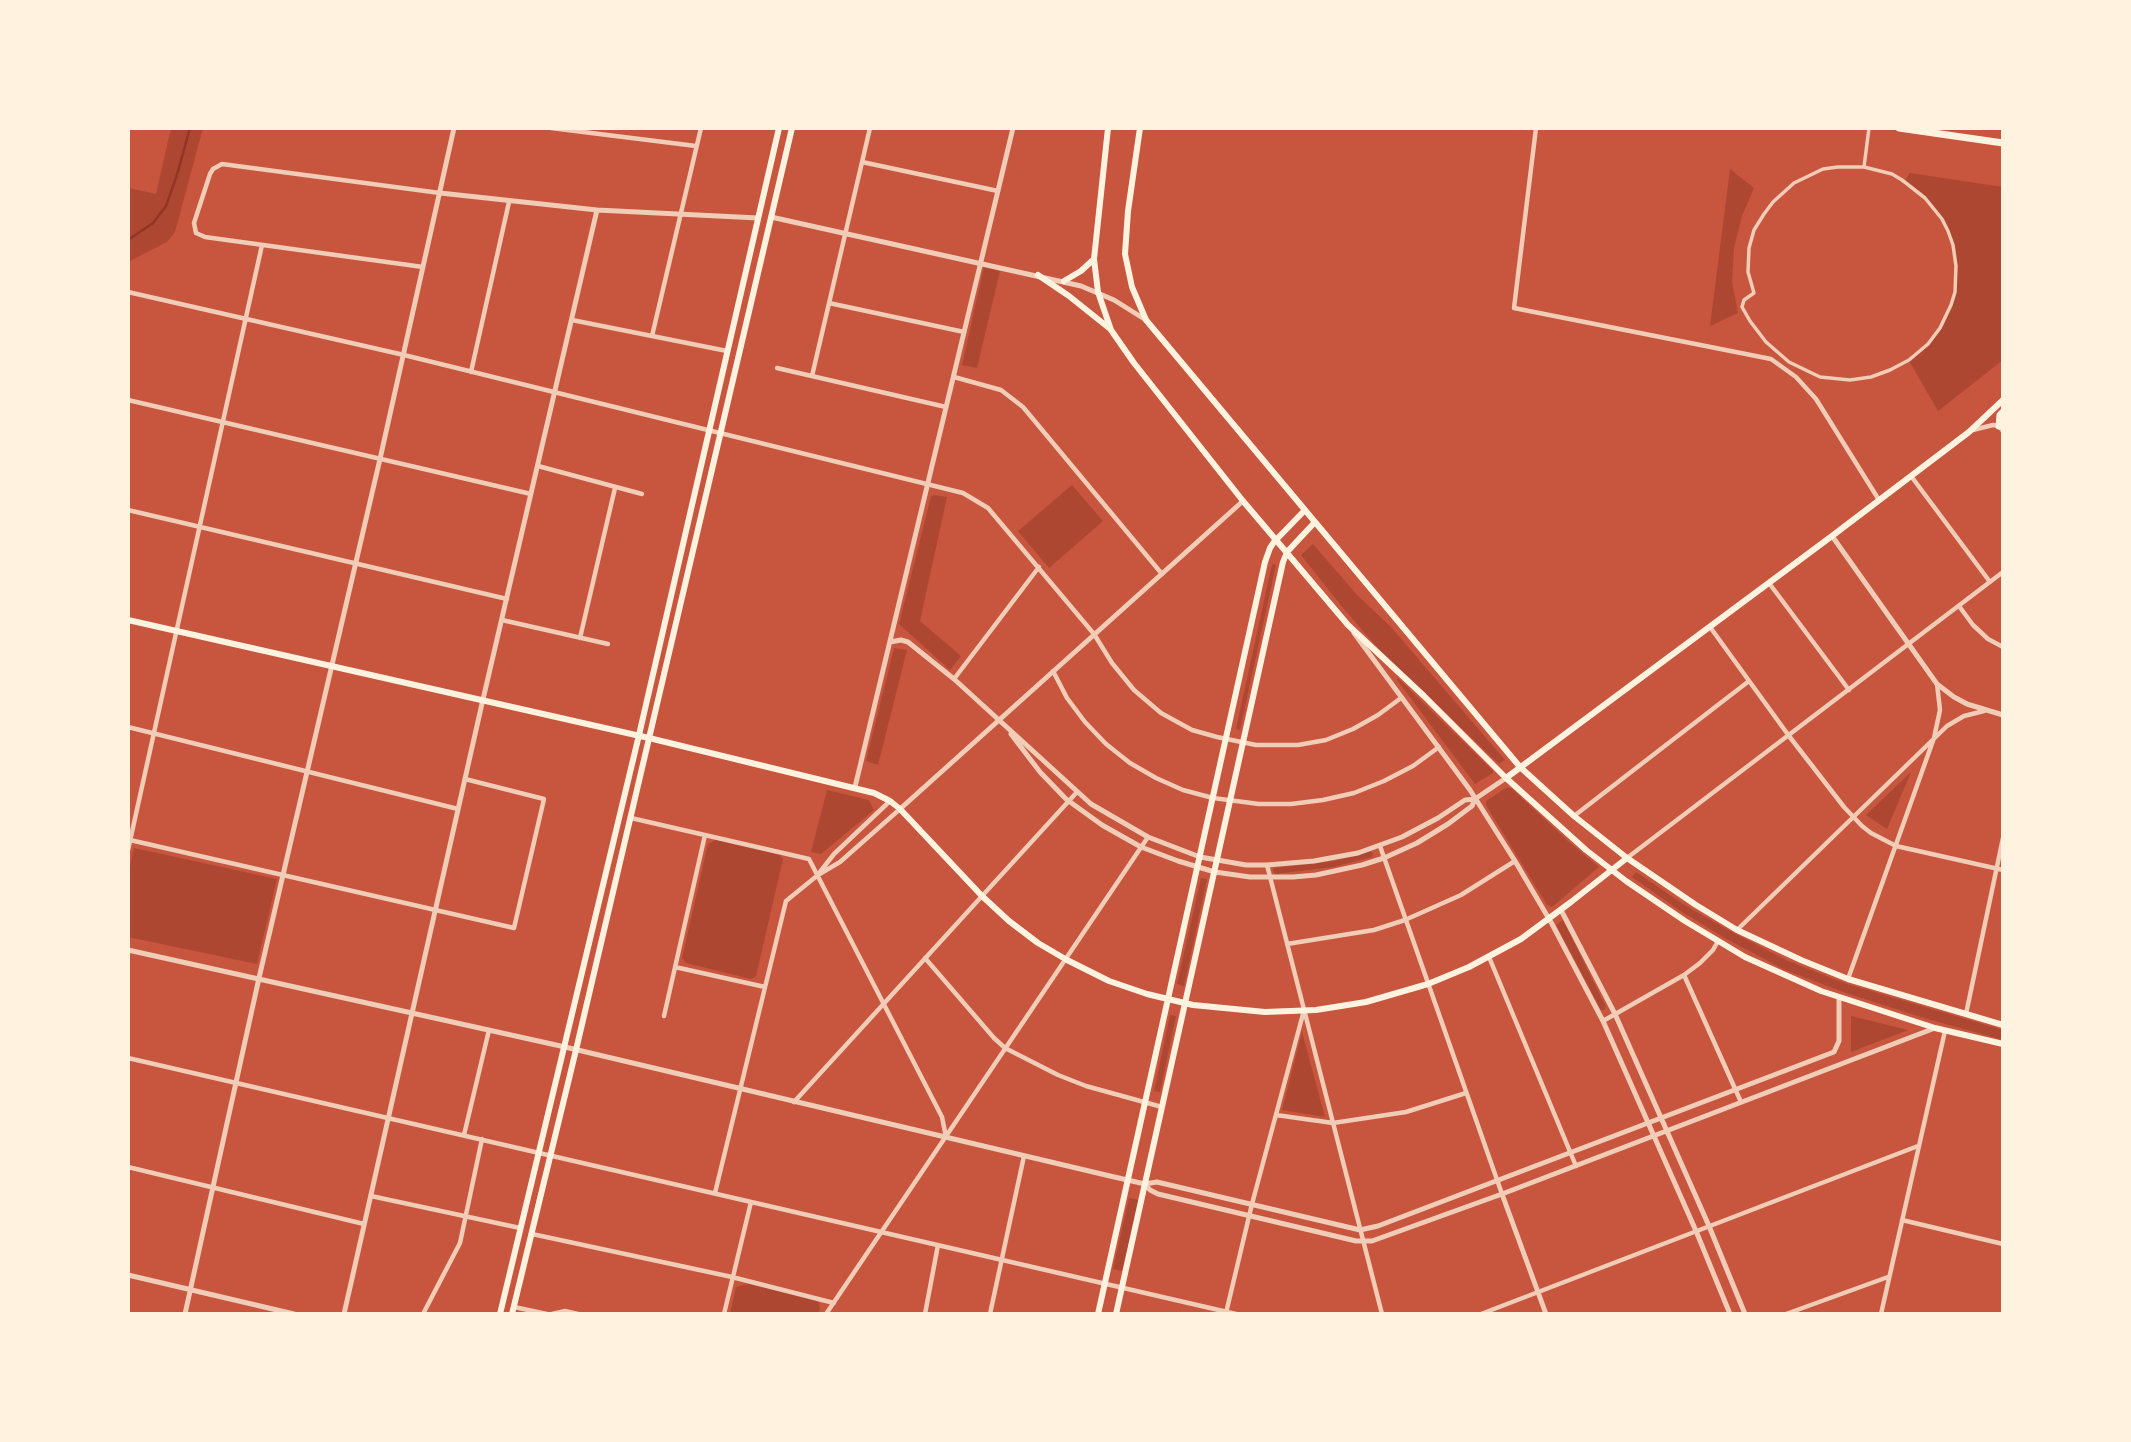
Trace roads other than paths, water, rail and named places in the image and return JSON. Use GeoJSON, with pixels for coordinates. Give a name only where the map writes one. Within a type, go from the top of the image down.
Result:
{"type":"FeatureCollection","features":[{"type":"Feature","properties":{"kind":"highway"},"geometry":{"type":"LineString","coordinates":[[1899,128],[2003,143]]}},
{"type":"Feature","properties":{"kind":"highway"},"geometry":{"type":"LineString","coordinates":[[2001,429],[1999,419],[2003,412]]}},
{"type":"Feature","properties":{"kind":"main road"},"geometry":{"type":"LineString","coordinates":[[500,1314],[639,735],[779,128]]}},
{"type":"Feature","properties":{"kind":"main road"},"geometry":{"type":"LineString","coordinates":[[513,1310],[792,128]]}},
{"type":"Feature","properties":{"kind":"main road"},"geometry":{"type":"LineString","coordinates":[[1108,128],[1094,259],[1098,292],[1111,330],[1243,501],[1348,625],[1506,778],[1586,850],[1685,921],[1775,971],[1839,998],[1945,1031],[2003,1044]]}},
{"type":"Feature","properties":{"kind":"main road"},"geometry":{"type":"LineString","coordinates":[[1140,128],[1128,211],[1125,254],[1132,287],[1146,320],[1520,767],[1574,816],[1627,858],[1737,930],[1848,979],[2003,1025]]}},
{"type":"Feature","properties":{"kind":"main road"},"geometry":{"type":"LineString","coordinates":[[1064,281],[1094,259]]}},
{"type":"Feature","properties":{"kind":"main road"},"geometry":{"type":"LineString","coordinates":[[1038,275],[1111,330]]}},
{"type":"Feature","properties":{"kind":"main road"},"geometry":{"type":"LineString","coordinates":[[1506,778],[1969,432],[2003,400]]}},
{"type":"Feature","properties":{"kind":"main road"},"geometry":{"type":"LineString","coordinates":[[1098,1314],[1265,562],[1276,540],[1305,510]]}},
{"type":"Feature","properties":{"kind":"main road"},"geometry":{"type":"LineString","coordinates":[[1116,1314],[1287,552],[1315,522]]}},
{"type":"Feature","properties":{"kind":"main road"},"geometry":{"type":"LineString","coordinates":[[128,620],[639,735],[855,787],[890,801],[900,809],[982,896],[1024,933],[1067,960],[1110,981],[1185,1003],[1244,1011],[1304,1011],[1366,1002],[1428,984],[1489,957],[1521,939],[1627,858]]}},
{"type":"Feature","properties":{"kind":"street"},"geometry":{"type":"LineString","coordinates":[[184,1314],[454,128]]}},
{"type":"Feature","properties":{"kind":"street"},"geometry":{"type":"LineString","coordinates":[[551,128],[696,146]]}},
{"type":"Feature","properties":{"kind":"street"},"geometry":{"type":"LineString","coordinates":[[652,335],[701,128]]}},
{"type":"Feature","properties":{"kind":"street"},"geometry":{"type":"LineString","coordinates":[[812,376],[870,128]]}},
{"type":"Feature","properties":{"kind":"street"},"geometry":{"type":"LineString","coordinates":[[855,787],[1013,128]]}},
{"type":"Feature","properties":{"kind":"street"},"geometry":{"type":"LineString","coordinates":[[1536,128],[1514,309],[1771,359],[1796,377],[1815,399],[1879,500]]}},
{"type":"Feature","properties":{"kind":"street"},"geometry":{"type":"LineString","coordinates":[[1864,167],[1869,128]]}},
{"type":"Feature","properties":{"kind":"street"},"geometry":{"type":"LineString","coordinates":[[862,162],[998,191]]}},
{"type":"Feature","properties":{"kind":"street"},"geometry":{"type":"LineString","coordinates":[[424,267],[205,237],[196,233],[194,223],[210,174],[217,165],[227,164],[509,202],[597,210],[758,218]]}},
{"type":"Feature","properties":{"kind":"street"},"geometry":{"type":"LineString","coordinates":[[1864,167],[1892,174],[1925,198],[1934,208],[1953,245],[1956,266],[1955,292],[1940,328],[1918,354],[1871,377],[1829,379],[1811,374],[1785,359],[1766,342],[1745,314],[1742,307],[1744,300],[1754,293],[1748,272],[1749,248],[1764,214],[1794,183],[1824,169],[1864,167]]}},
{"type":"Feature","properties":{"kind":"street"},"geometry":{"type":"LineString","coordinates":[[471,372],[509,202]]}},
{"type":"Feature","properties":{"kind":"street"},"geometry":{"type":"LineString","coordinates":[[344,1314],[597,210]]}},
{"type":"Feature","properties":{"kind":"street"},"geometry":{"type":"LineString","coordinates":[[771,217],[1064,281],[1098,292],[1146,320]]}},
{"type":"Feature","properties":{"kind":"street"},"geometry":{"type":"LineString","coordinates":[[128,850],[262,245]]}},
{"type":"Feature","properties":{"kind":"street"},"geometry":{"type":"LineString","coordinates":[[128,292],[404,355],[963,493],[988,508],[1094,635],[1134,690],[1161,713],[1192,730],[1269,747],[1297,745],[1326,740],[1353,729],[1401,698]]}},
{"type":"Feature","properties":{"kind":"street"},"geometry":{"type":"LineString","coordinates":[[829,303],[964,332]]}},
{"type":"Feature","properties":{"kind":"street"},"geometry":{"type":"LineString","coordinates":[[572,320],[727,351]]}},
{"type":"Feature","properties":{"kind":"street"},"geometry":{"type":"LineString","coordinates":[[777,368],[946,407]]}},
{"type":"Feature","properties":{"kind":"street"},"geometry":{"type":"LineString","coordinates":[[954,377],[1001,390],[1023,407],[1162,574]]}},
{"type":"Feature","properties":{"kind":"street"},"geometry":{"type":"LineString","coordinates":[[128,400],[531,494]]}},
{"type":"Feature","properties":{"kind":"street"},"geometry":{"type":"LineString","coordinates":[[1969,432],[1986,425],[2001,429]]}},
{"type":"Feature","properties":{"kind":"street"},"geometry":{"type":"LineString","coordinates":[[538,467],[642,494]]}},
{"type":"Feature","properties":{"kind":"street"},"geometry":{"type":"LineString","coordinates":[[1911,476],[1990,582]]}},
{"type":"Feature","properties":{"kind":"street"},"geometry":{"type":"LineString","coordinates":[[580,638],[615,488]]}},
{"type":"Feature","properties":{"kind":"street"},"geometry":{"type":"LineString","coordinates":[[715,1193],[786,901],[818,875],[840,862],[1243,501]]}},
{"type":"Feature","properties":{"kind":"street"},"geometry":{"type":"LineString","coordinates":[[128,510],[507,599]]}},
{"type":"Feature","properties":{"kind":"street"},"geometry":{"type":"LineString","coordinates":[[1832,536],[1937,684],[1954,697],[2003,715]]}},
{"type":"Feature","properties":{"kind":"street"},"geometry":{"type":"LineString","coordinates":[[954,679],[1039,567]]}},
{"type":"Feature","properties":{"kind":"street"},"geometry":{"type":"LineString","coordinates":[[1627,858],[2003,572]]}},
{"type":"Feature","properties":{"kind":"street"},"geometry":{"type":"LineString","coordinates":[[1769,582],[1849,690]]}},
{"type":"Feature","properties":{"kind":"street"},"geometry":{"type":"LineString","coordinates":[[1959,606],[1988,639],[2003,647]]}},
{"type":"Feature","properties":{"kind":"street"},"geometry":{"type":"LineString","coordinates":[[502,620],[608,644]]}},
{"type":"Feature","properties":{"kind":"street"},"geometry":{"type":"LineString","coordinates":[[1348,625],[1475,799],[1549,919],[1603,1021],[1730,1314]]}},
{"type":"Feature","properties":{"kind":"street"},"geometry":{"type":"LineString","coordinates":[[1709,627],[1788,736],[1853,817],[1871,833],[1896,846],[2003,870]]}},
{"type":"Feature","properties":{"kind":"street"},"geometry":{"type":"LineString","coordinates":[[890,642],[908,642],[1001,720],[1077,792],[1109,816],[1147,837],[1200,857],[1267,866],[1338,857],[1380,846],[1415,831],[1467,799],[1475,799]]}},
{"type":"Feature","properties":{"kind":"street"},"geometry":{"type":"LineString","coordinates":[[1053,671],[1067,698],[1085,722],[1122,757],[1156,778],[1183,790],[1213,798],[1259,804],[1323,800],[1354,793],[1384,781],[1413,766],[1439,747]]}},
{"type":"Feature","properties":{"kind":"street"},"geometry":{"type":"LineString","coordinates":[[1574,816],[1749,681]]}},
{"type":"Feature","properties":{"kind":"street"},"geometry":{"type":"LineString","coordinates":[[1848,979],[1934,738],[1940,710],[1937,684]]}},
{"type":"Feature","properties":{"kind":"street"},"geometry":{"type":"LineString","coordinates":[[1737,930],[1934,738],[1956,720],[1984,710]]}},
{"type":"Feature","properties":{"kind":"street"},"geometry":{"type":"LineString","coordinates":[[1001,720],[1040,772],[1068,801],[1102,825],[1141,847],[1214,872],[1270,878],[1328,873],[1384,858],[1417,843],[1448,824],[1472,806],[1475,799],[1506,778]]}},
{"type":"Feature","properties":{"kind":"street"},"geometry":{"type":"LineString","coordinates":[[128,727],[458,809]]}},
{"type":"Feature","properties":{"kind":"street"},"geometry":{"type":"LineString","coordinates":[[129,840],[514,928],[544,799],[465,779]]}},
{"type":"Feature","properties":{"kind":"street"},"geometry":{"type":"LineString","coordinates":[[794,1101],[1077,792]]}},
{"type":"Feature","properties":{"kind":"street"},"geometry":{"type":"LineString","coordinates":[[818,875],[834,854],[890,801]]}},
{"type":"Feature","properties":{"kind":"street"},"geometry":{"type":"LineString","coordinates":[[631,818],[809,859],[942,1118],[946,1138]]}},
{"type":"Feature","properties":{"kind":"street"},"geometry":{"type":"LineString","coordinates":[[664,1016],[705,835]]}},
{"type":"Feature","properties":{"kind":"street"},"geometry":{"type":"LineString","coordinates":[[827,1314],[1147,837]]}},
{"type":"Feature","properties":{"kind":"street"},"geometry":{"type":"LineString","coordinates":[[1966,1015],[2003,838]]}},
{"type":"Feature","properties":{"kind":"street"},"geometry":{"type":"LineString","coordinates":[[1380,846],[1546,1314]]}},
{"type":"Feature","properties":{"kind":"street"},"geometry":{"type":"LineString","coordinates":[[1287,944],[1374,930],[1405,920],[1461,895],[1515,861]]}},
{"type":"Feature","properties":{"kind":"street"},"geometry":{"type":"LineString","coordinates":[[1267,866],[1382,1314]]}},
{"type":"Feature","properties":{"kind":"street"},"geometry":{"type":"LineString","coordinates":[[1561,910],[1615,1014],[1745,1314]]}},
{"type":"Feature","properties":{"kind":"street"},"geometry":{"type":"LineString","coordinates":[[1603,1021],[1684,975],[1700,963],[1718,941]]}},
{"type":"Feature","properties":{"kind":"street"},"geometry":{"type":"LineString","coordinates":[[128,950],[565,1047],[1145,1184],[1157,1182],[1360,1230],[1378,1226],[1648,1125],[1837,1050],[1839,998]]}},
{"type":"Feature","properties":{"kind":"street"},"geometry":{"type":"LineString","coordinates":[[1489,957],[1576,1166]]}},
{"type":"Feature","properties":{"kind":"street"},"geometry":{"type":"LineString","coordinates":[[925,958],[1005,1048],[1086,1086],[1162,1107]]}},
{"type":"Feature","properties":{"kind":"street"},"geometry":{"type":"LineString","coordinates":[[675,967],[765,987]]}},
{"type":"Feature","properties":{"kind":"street"},"geometry":{"type":"LineString","coordinates":[[1684,975],[1741,1102]]}},
{"type":"Feature","properties":{"kind":"street"},"geometry":{"type":"LineString","coordinates":[[1226,1313],[1304,1011]]}},
{"type":"Feature","properties":{"kind":"street"},"geometry":{"type":"LineString","coordinates":[[1145,1184],[1158,1194],[1249,1216],[1363,1242],[1381,1239],[1936,1028]]}},
{"type":"Feature","properties":{"kind":"street"},"geometry":{"type":"LineString","coordinates":[[464,1135],[489,1030]]}},
{"type":"Feature","properties":{"kind":"street"},"geometry":{"type":"LineString","coordinates":[[1881,1314],[1945,1031]]}},
{"type":"Feature","properties":{"kind":"street"},"geometry":{"type":"LineString","coordinates":[[128,1058],[1237,1314]]}},
{"type":"Feature","properties":{"kind":"street"},"geometry":{"type":"LineString","coordinates":[[1276,1115],[1333,1123],[1406,1112],[1466,1093]]}},
{"type":"Feature","properties":{"kind":"street"},"geometry":{"type":"LineString","coordinates":[[423,1314],[460,1243],[482,1139]]}},
{"type":"Feature","properties":{"kind":"street"},"geometry":{"type":"LineString","coordinates":[[1482,1314],[1918,1146]]}},
{"type":"Feature","properties":{"kind":"street"},"geometry":{"type":"LineString","coordinates":[[990,1314],[1024,1156]]}},
{"type":"Feature","properties":{"kind":"street"},"geometry":{"type":"LineString","coordinates":[[128,1167],[364,1224]]}},
{"type":"Feature","properties":{"kind":"street"},"geometry":{"type":"LineString","coordinates":[[370,1196],[521,1228]]}},
{"type":"Feature","properties":{"kind":"street"},"geometry":{"type":"LineString","coordinates":[[724,1314],[751,1202]]}},
{"type":"Feature","properties":{"kind":"street"},"geometry":{"type":"LineString","coordinates":[[1902,1220],[2003,1244]]}},
{"type":"Feature","properties":{"kind":"street"},"geometry":{"type":"LineString","coordinates":[[532,1234],[733,1277],[834,1303]]}},
{"type":"Feature","properties":{"kind":"street"},"geometry":{"type":"LineString","coordinates":[[925,1314],[937,1245]]}},
{"type":"Feature","properties":{"kind":"street"},"geometry":{"type":"LineString","coordinates":[[128,1275],[294,1314]]}},
{"type":"Feature","properties":{"kind":"street"},"geometry":{"type":"LineString","coordinates":[[1786,1314],[1889,1277]]}},
{"type":"Feature","properties":{"kind":"street"},"geometry":{"type":"LineString","coordinates":[[513,1310],[550,1314],[565,1311],[578,1314]]}},
{"type":"Feature","properties":{"kind":"lane"},"geometry":{"type":"LineString","coordinates":[[1996,128],[2003,129]]}},
{"type":"Feature","properties":{"kind":"waterway"},"geometry":{"type":"LineString","coordinates":[[128,240],[153,223],[166,206],[190,128]]}}]}
